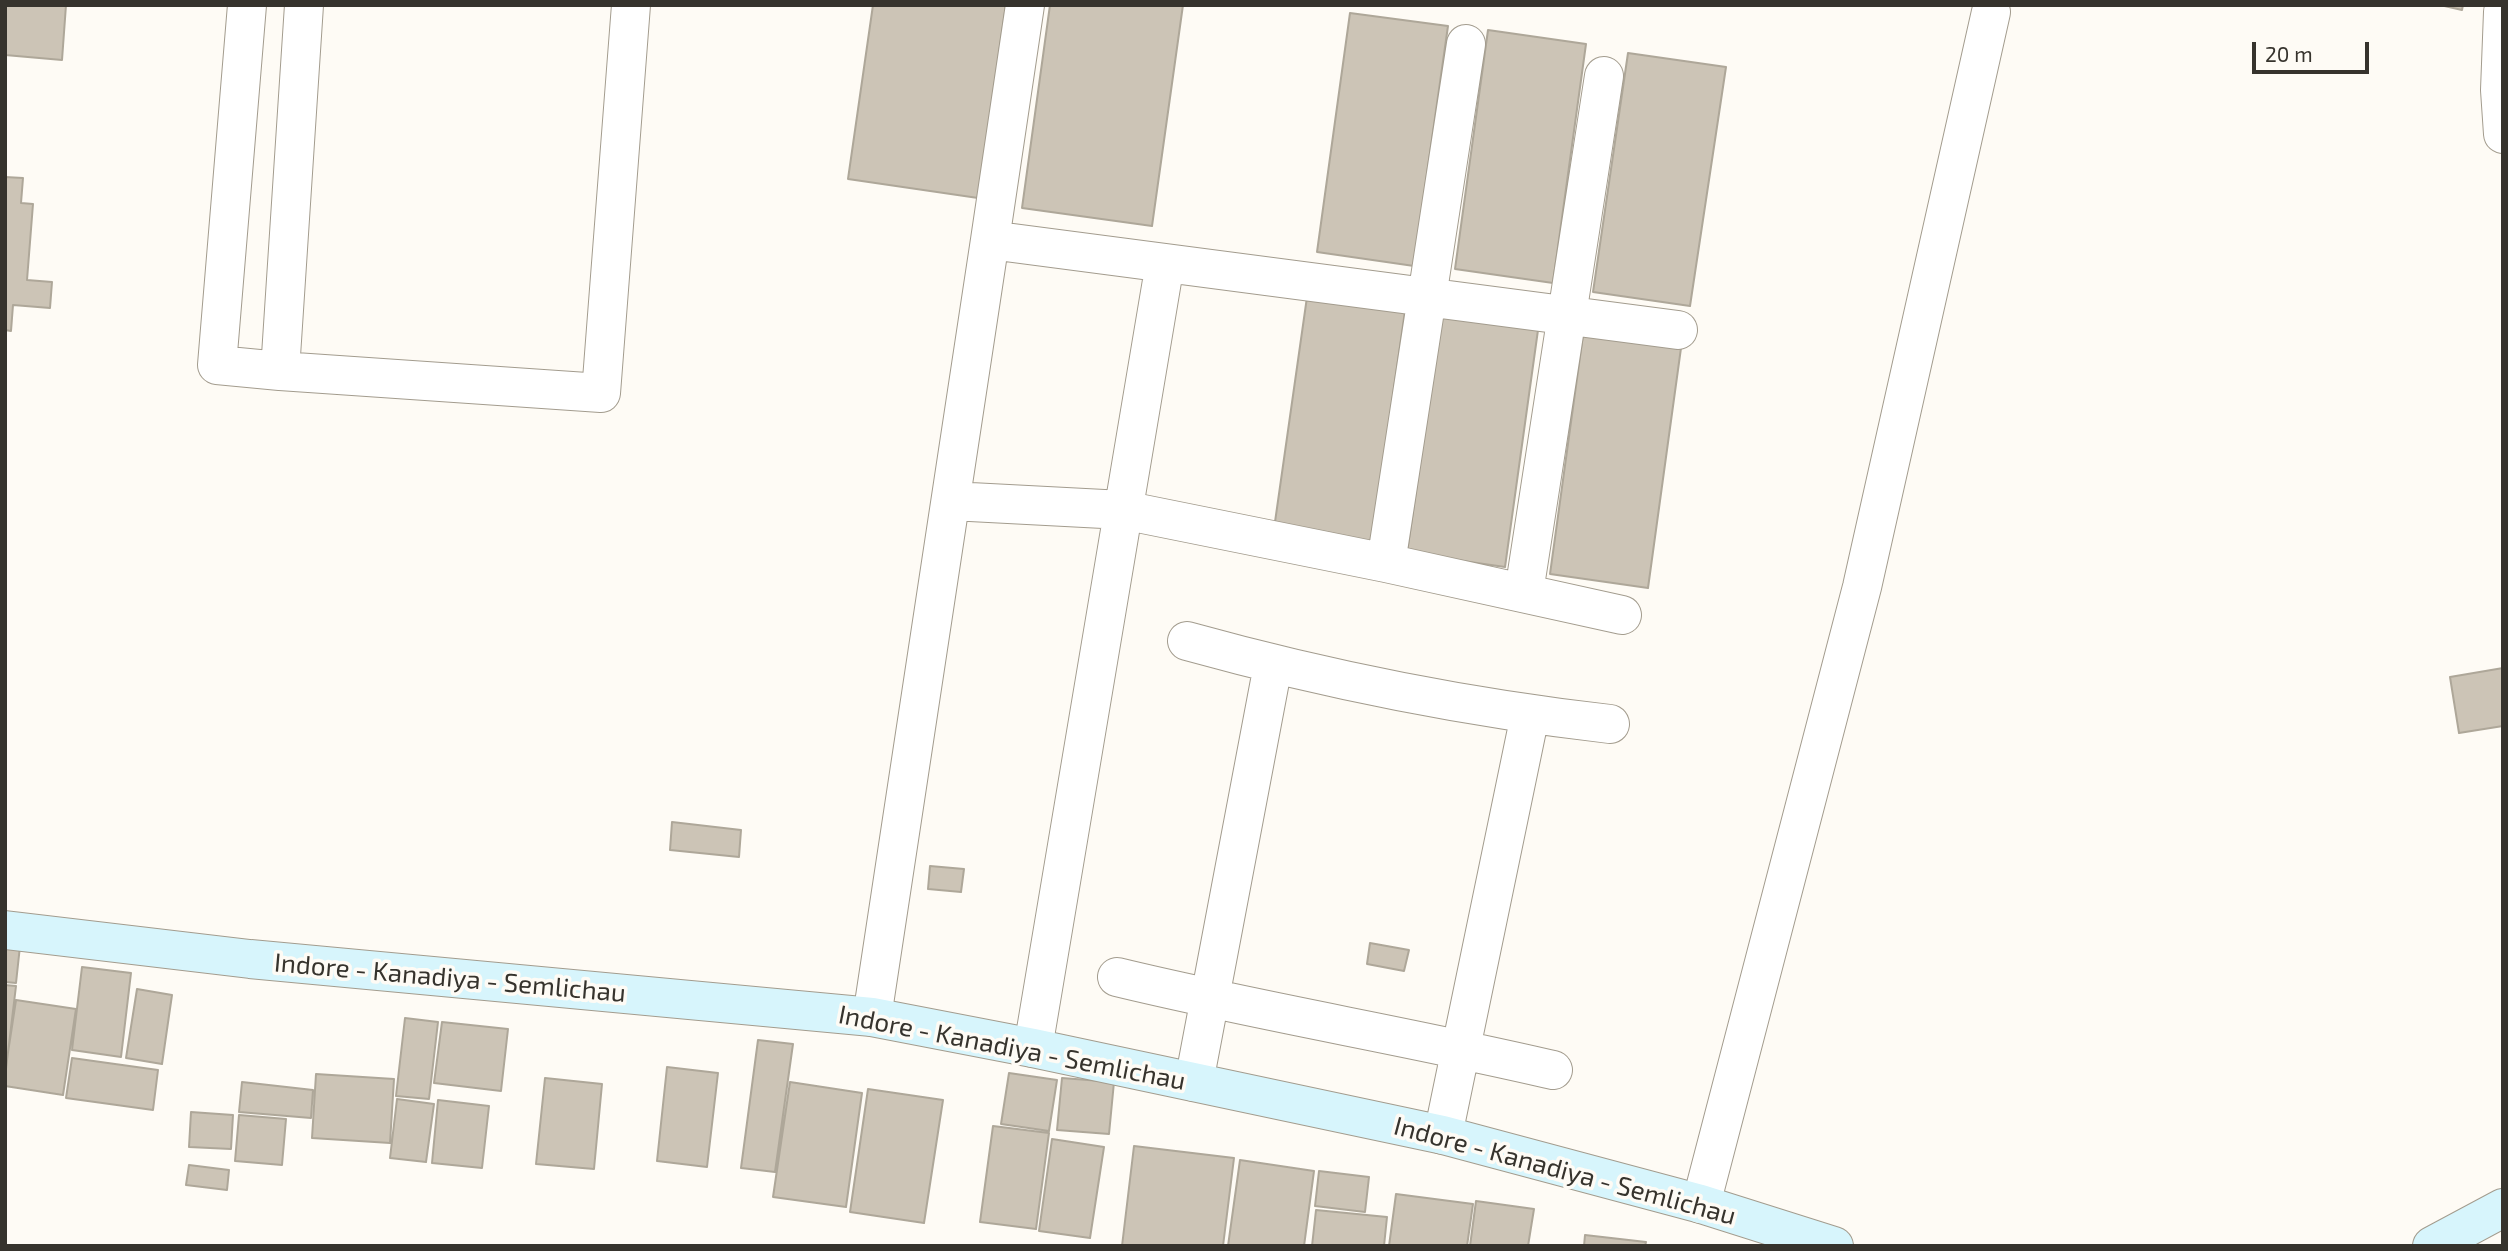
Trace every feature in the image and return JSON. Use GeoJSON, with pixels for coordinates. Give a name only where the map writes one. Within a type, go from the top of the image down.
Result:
{"type":"FeatureCollection","features":[{"type":"Feature","properties":{"kind":"main road","name":"Indore - Kanadiya - Semlichau"},"geometry":{"type":"LineString","coordinates":[[5,930],[264,960],[872,1017],[1033,1048],[1443,1135],[1701,1204],[1834,1246]]}},
{"type":"Feature","properties":{"kind":"main road"},"geometry":{"type":"LineString","coordinates":[[2432,1246],[2503,1208]]}},
{"type":"Feature","properties":{"kind":"street"},"geometry":{"type":"LineString","coordinates":[[247,5],[217,365],[601,393],[631,5]]}},
{"type":"Feature","properties":{"kind":"street"},"geometry":{"type":"LineString","coordinates":[[280,371],[304,5]]}},
{"type":"Feature","properties":{"kind":"street"},"geometry":{"type":"LineString","coordinates":[[872,1017],[1025,5]]}},
{"type":"Feature","properties":{"kind":"street"},"geometry":{"type":"LineString","coordinates":[[1701,1204],[1862,587],[1991,12]]}},
{"type":"Feature","properties":{"kind":"street"},"geometry":{"type":"LineString","coordinates":[[2503,12],[2500,90],[2503,134]]}},
{"type":"Feature","properties":{"kind":"street"},"geometry":{"type":"LineString","coordinates":[[1386,563],[1466,44]]}},
{"type":"Feature","properties":{"kind":"street"},"geometry":{"type":"LineString","coordinates":[[1524,592],[1604,76]]}},
{"type":"Feature","properties":{"kind":"street"},"geometry":{"type":"LineString","coordinates":[[990,240],[1678,330]]}},
{"type":"Feature","properties":{"kind":"street"},"geometry":{"type":"LineString","coordinates":[[1033,1048],[1165,262]]}},
{"type":"Feature","properties":{"kind":"street"},"geometry":{"type":"LineString","coordinates":[[951,501],[1123,510],[1524,592],[1622,615]]}},
{"type":"Feature","properties":{"kind":"street"},"geometry":{"type":"LineString","coordinates":[[1187,641],[1273,665],[1530,715],[1610,724]]}},
{"type":"Feature","properties":{"kind":"street"},"geometry":{"type":"LineString","coordinates":[[1194,1082],[1273,665]]}},
{"type":"Feature","properties":{"kind":"street"},"geometry":{"type":"LineString","coordinates":[[1443,1135],[1530,715]]}},
{"type":"Feature","properties":{"kind":"street"},"geometry":{"type":"LineString","coordinates":[[1117,976],[1210,999],[1553,1070]]}},
{"type":"Feature","properties":{"kind":"building"},"geometry":{"type":"Polygon","coordinates":[[[5,5],[66,5],[62,60],[5,55],[5,5]]]}},
{"type":"Feature","properties":{"kind":"building"},"geometry":{"type":"Polygon","coordinates":[[[873,5],[1006,5],[978,198],[848,179],[873,5]]]}},
{"type":"Feature","properties":{"kind":"building"},"geometry":{"type":"Polygon","coordinates":[[[1050,5],[1183,5],[1152,226],[1022,208],[1050,5]]]}},
{"type":"Feature","properties":{"kind":"building"},"geometry":{"type":"Polygon","coordinates":[[[2440,5],[2463,5],[2462,10],[2440,5]]]}},
{"type":"Feature","properties":{"kind":"building"},"geometry":{"type":"Polygon","coordinates":[[[1350,13],[1448,26],[1414,266],[1317,252],[1350,13]]]}},
{"type":"Feature","properties":{"kind":"building"},"geometry":{"type":"Polygon","coordinates":[[[1488,30],[1586,44],[1553,283],[1455,269],[1488,30]]]}},
{"type":"Feature","properties":{"kind":"building"},"geometry":{"type":"Polygon","coordinates":[[[1628,53],[1726,67],[1690,306],[1593,292],[1628,53]]]}},
{"type":"Feature","properties":{"kind":"building"},"geometry":{"type":"Polygon","coordinates":[[[5,177],[23,178],[21,203],[33,204],[27,280],[52,282],[50,308],[13,305],[11,331],[5,330],[5,177]]]}},
{"type":"Feature","properties":{"kind":"building"},"geometry":{"type":"Polygon","coordinates":[[[1308,290],[1406,304],[1372,544],[1274,529],[1308,290]]]}},
{"type":"Feature","properties":{"kind":"building"},"geometry":{"type":"Polygon","coordinates":[[[1441,316],[1538,330],[1505,567],[1407,553],[1441,316]]]}},
{"type":"Feature","properties":{"kind":"building"},"geometry":{"type":"Polygon","coordinates":[[[1583,335],[1681,348],[1648,588],[1550,574],[1583,335]]]}},
{"type":"Feature","properties":{"kind":"building"},"geometry":{"type":"Polygon","coordinates":[[[2503,668],[2503,726],[2459,733],[2450,677],[2503,668]]]}},
{"type":"Feature","properties":{"kind":"building"},"geometry":{"type":"Polygon","coordinates":[[[672,822],[741,830],[739,857],[670,850],[672,822]]]}},
{"type":"Feature","properties":{"kind":"building"},"geometry":{"type":"Polygon","coordinates":[[[930,866],[964,869],[961,892],[928,889],[930,866]]]}},
{"type":"Feature","properties":{"kind":"building"},"geometry":{"type":"Polygon","coordinates":[[[1370,943],[1409,950],[1404,971],[1367,964],[1370,943]]]}},
{"type":"Feature","properties":{"kind":"building"},"geometry":{"type":"Polygon","coordinates":[[[5,945],[20,946],[16,983],[5,982],[5,945]]]}},
{"type":"Feature","properties":{"kind":"building"},"geometry":{"type":"Polygon","coordinates":[[[82,967],[131,973],[121,1057],[72,1050],[82,967]]]}},
{"type":"Feature","properties":{"kind":"building"},"geometry":{"type":"Polygon","coordinates":[[[5,985],[16,986],[6,1069],[5,1069],[5,985]]]}},
{"type":"Feature","properties":{"kind":"building"},"geometry":{"type":"Polygon","coordinates":[[[137,989],[172,995],[162,1064],[126,1058],[137,989]]]}},
{"type":"Feature","properties":{"kind":"building"},"geometry":{"type":"Polygon","coordinates":[[[16,1000],[76,1009],[63,1095],[5,1086],[16,1000]]]}},
{"type":"Feature","properties":{"kind":"building"},"geometry":{"type":"Polygon","coordinates":[[[405,1018],[438,1022],[429,1099],[396,1096],[405,1018]]]}},
{"type":"Feature","properties":{"kind":"building"},"geometry":{"type":"Polygon","coordinates":[[[442,1022],[508,1029],[501,1091],[434,1083],[442,1022]]]}},
{"type":"Feature","properties":{"kind":"building"},"geometry":{"type":"Polygon","coordinates":[[[758,1040],[793,1044],[775,1172],[741,1168],[758,1040]]]}},
{"type":"Feature","properties":{"kind":"building"},"geometry":{"type":"Polygon","coordinates":[[[72,1058],[158,1070],[153,1110],[66,1098],[72,1058]]]}},
{"type":"Feature","properties":{"kind":"building"},"geometry":{"type":"Polygon","coordinates":[[[667,1067],[718,1073],[707,1167],[657,1161],[667,1067]]]}},
{"type":"Feature","properties":{"kind":"building"},"geometry":{"type":"Polygon","coordinates":[[[1009,1073],[1057,1080],[1049,1131],[1001,1124],[1009,1073]]]}},
{"type":"Feature","properties":{"kind":"building"},"geometry":{"type":"Polygon","coordinates":[[[316,1074],[394,1079],[390,1143],[312,1138],[316,1074]]]}},
{"type":"Feature","properties":{"kind":"building"},"geometry":{"type":"Polygon","coordinates":[[[545,1078],[602,1084],[594,1169],[536,1164],[545,1078]]]}},
{"type":"Feature","properties":{"kind":"building"},"geometry":{"type":"Polygon","coordinates":[[[1062,1078],[1114,1082],[1109,1134],[1057,1130],[1062,1078]]]}},
{"type":"Feature","properties":{"kind":"building"},"geometry":{"type":"Polygon","coordinates":[[[242,1082],[313,1090],[311,1118],[239,1112],[242,1082]]]}},
{"type":"Feature","properties":{"kind":"building"},"geometry":{"type":"Polygon","coordinates":[[[790,1082],[862,1093],[846,1207],[773,1197],[790,1082]]]}},
{"type":"Feature","properties":{"kind":"building"},"geometry":{"type":"Polygon","coordinates":[[[868,1089],[943,1100],[924,1223],[850,1212],[868,1089]]]}},
{"type":"Feature","properties":{"kind":"building"},"geometry":{"type":"Polygon","coordinates":[[[397,1099],[434,1104],[426,1162],[390,1158],[397,1099]]]}},
{"type":"Feature","properties":{"kind":"building"},"geometry":{"type":"Polygon","coordinates":[[[438,1100],[489,1106],[482,1168],[432,1163],[438,1100]]]}},
{"type":"Feature","properties":{"kind":"building"},"geometry":{"type":"Polygon","coordinates":[[[191,1112],[233,1115],[231,1149],[189,1147],[191,1112]]]}},
{"type":"Feature","properties":{"kind":"building"},"geometry":{"type":"Polygon","coordinates":[[[239,1115],[286,1119],[282,1165],[235,1161],[239,1115]]]}},
{"type":"Feature","properties":{"kind":"building"},"geometry":{"type":"Polygon","coordinates":[[[993,1126],[1049,1133],[1036,1229],[980,1222],[993,1126]]]}},
{"type":"Feature","properties":{"kind":"building"},"geometry":{"type":"Polygon","coordinates":[[[1052,1139],[1104,1147],[1090,1238],[1039,1231],[1052,1139]]]}},
{"type":"Feature","properties":{"kind":"building"},"geometry":{"type":"Polygon","coordinates":[[[1134,1146],[1234,1158],[1223,1246],[1122,1246],[1134,1146]]]}},
{"type":"Feature","properties":{"kind":"building"},"geometry":{"type":"Polygon","coordinates":[[[1240,1160],[1314,1171],[1304,1246],[1228,1246],[1240,1160]]]}},
{"type":"Feature","properties":{"kind":"building"},"geometry":{"type":"Polygon","coordinates":[[[189,1165],[229,1170],[227,1190],[186,1185],[189,1165]]]}},
{"type":"Feature","properties":{"kind":"building"},"geometry":{"type":"Polygon","coordinates":[[[1319,1171],[1369,1177],[1365,1212],[1315,1206],[1319,1171]]]}},
{"type":"Feature","properties":{"kind":"building"},"geometry":{"type":"Polygon","coordinates":[[[1396,1194],[1473,1204],[1467,1246],[1389,1246],[1396,1194]]]}},
{"type":"Feature","properties":{"kind":"building"},"geometry":{"type":"Polygon","coordinates":[[[1476,1201],[1534,1209],[1528,1246],[1470,1246],[1476,1201]]]}},
{"type":"Feature","properties":{"kind":"building"},"geometry":{"type":"Polygon","coordinates":[[[1316,1210],[1387,1217],[1384,1246],[1312,1246],[1316,1210]]]}},
{"type":"Feature","properties":{"kind":"building"},"geometry":{"type":"Polygon","coordinates":[[[1585,1235],[1646,1242],[1645,1246],[1584,1246],[1585,1235]]]}}]}
